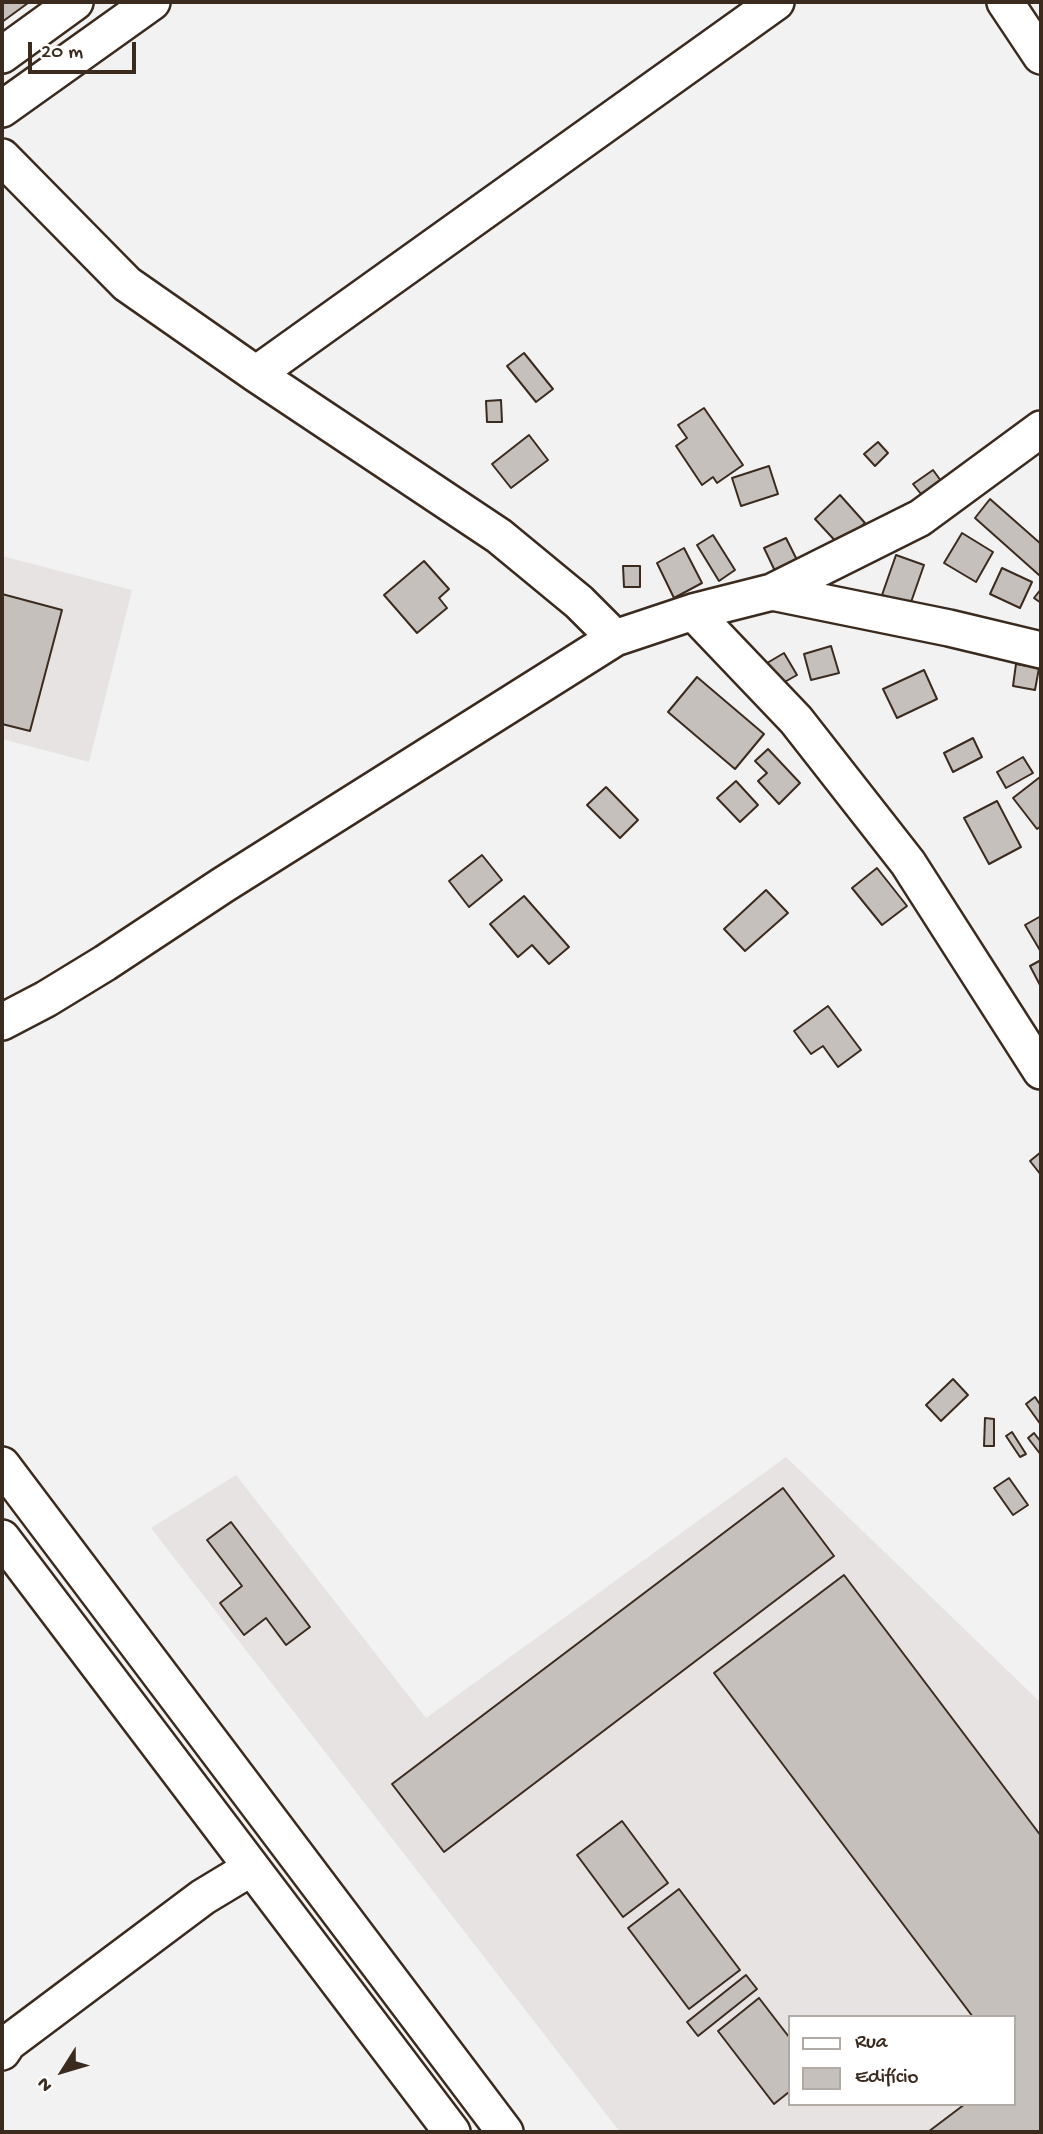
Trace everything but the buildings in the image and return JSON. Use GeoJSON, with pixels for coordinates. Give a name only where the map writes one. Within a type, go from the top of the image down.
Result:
{"type":"FeatureCollection","features":[{"type":"Feature","properties":{"kind":"street"},"geometry":{"type":"LineString","coordinates":[[2,109],[152,2]]}},
{"type":"Feature","properties":{"kind":"street"},"geometry":{"type":"LineString","coordinates":[[256,374],[776,2]]}},
{"type":"Feature","properties":{"kind":"street"},"geometry":{"type":"LineString","coordinates":[[1005,2],[1041,56]]}},
{"type":"Feature","properties":{"kind":"street"},"geometry":{"type":"LineString","coordinates":[[2,55],[73,3],[98,40]]}},
{"type":"Feature","properties":{"kind":"street"},"geometry":{"type":"LineString","coordinates":[[2,157],[127,284],[256,374],[499,536],[579,602],[615,638]]}},
{"type":"Feature","properties":{"kind":"street"},"geometry":{"type":"LineString","coordinates":[[2,1022],[46,999],[615,638],[693,612],[772,592],[920,518],[1041,429]]}},
{"type":"Feature","properties":{"kind":"street"},"geometry":{"type":"LineString","coordinates":[[772,592],[949,628],[1041,650]]}},
{"type":"Feature","properties":{"kind":"street"},"geometry":{"type":"LineString","coordinates":[[693,612],[796,720],[908,863],[1041,1071]]}},
{"type":"Feature","properties":{"kind":"street"},"geometry":{"type":"LineString","coordinates":[[2,1465],[505,2132]]}},
{"type":"Feature","properties":{"kind":"street"},"geometry":{"type":"LineString","coordinates":[[2,1538],[452,2132]]}},
{"type":"Feature","properties":{"kind":"street"},"geometry":{"type":"LineString","coordinates":[[2,2052],[8,2043],[203,1897],[251,1868]]}},
{"type":"Feature","properties":{"kind":"shaded area"},"geometry":{"type":"Polygon","coordinates":[[[2,556],[132,590],[89,762],[2,739],[2,556]]]}},
{"type":"Feature","properties":{"kind":"shaded area"},"geometry":{"type":"Polygon","coordinates":[[[786,1457],[1041,1703],[1041,2132],[620,2132],[151,1528],[236,1475],[426,1718],[786,1457]]]}}]}
